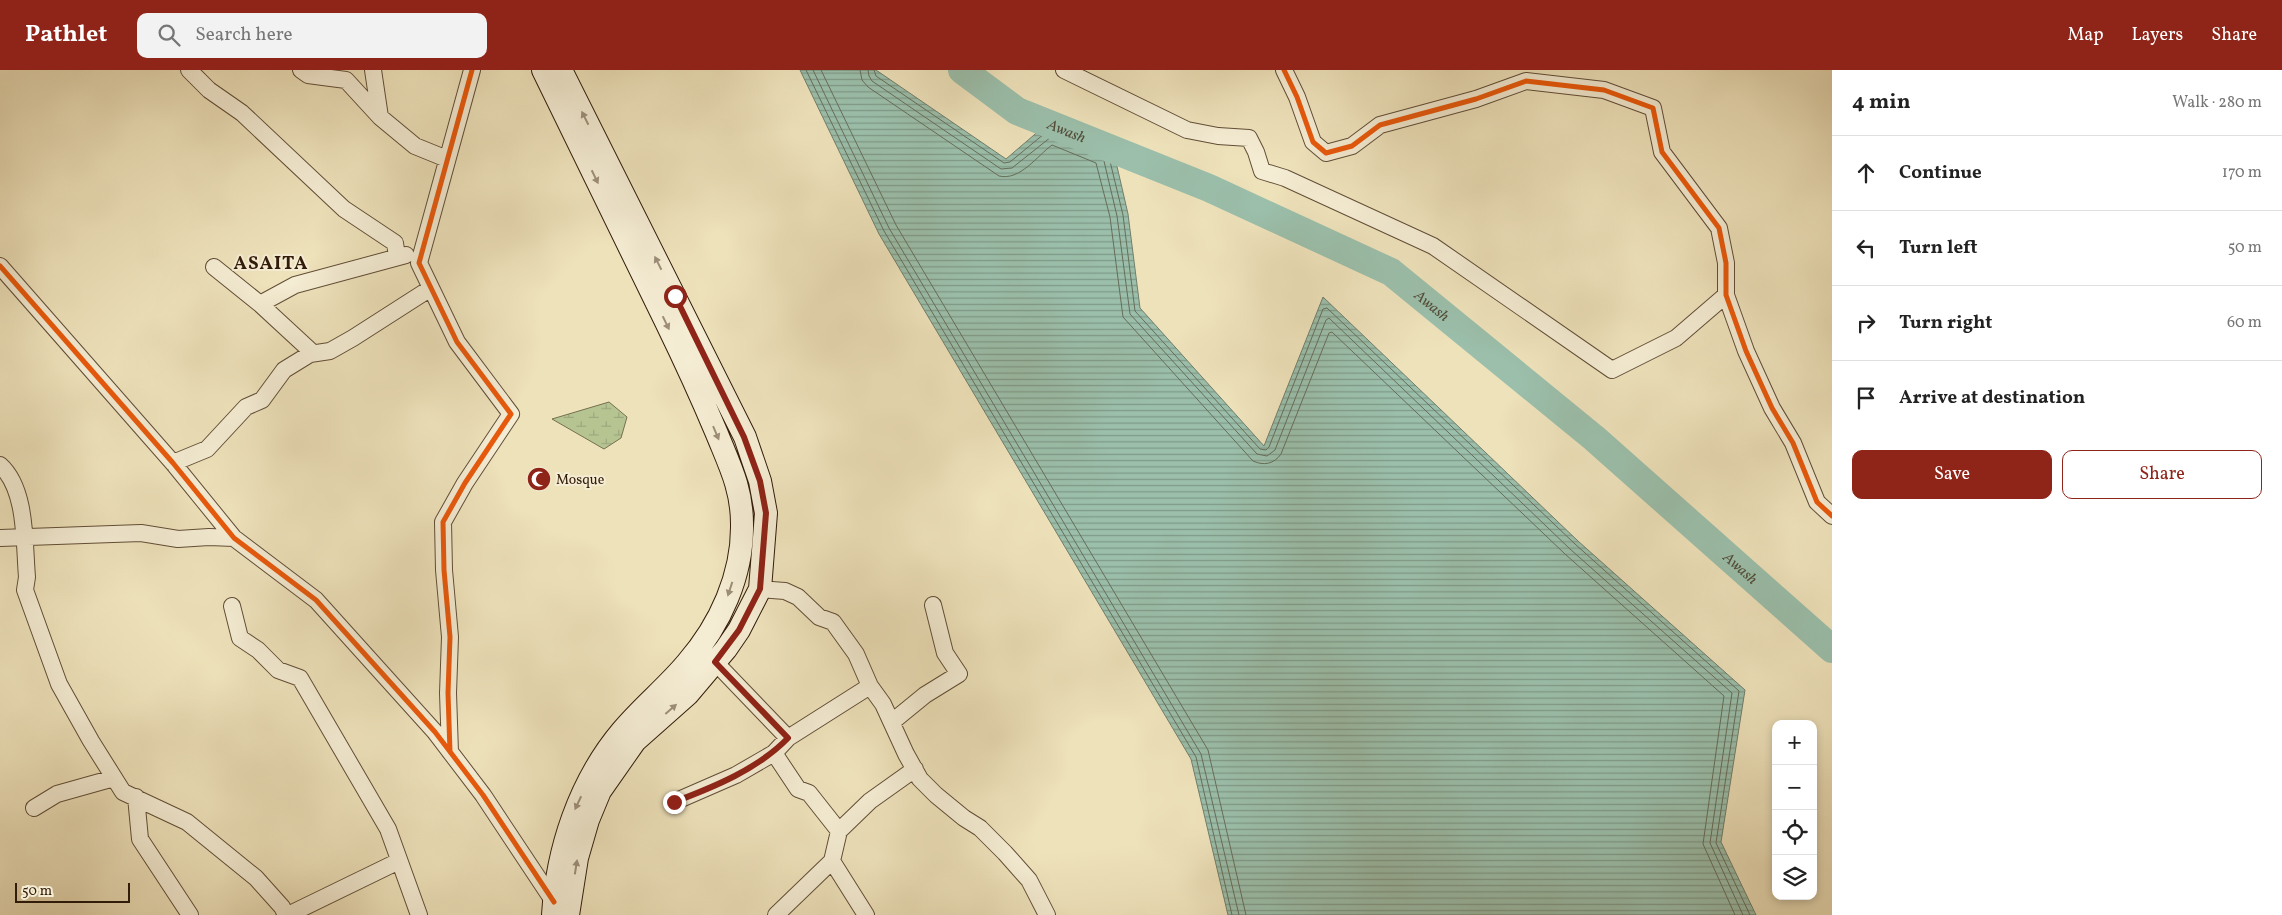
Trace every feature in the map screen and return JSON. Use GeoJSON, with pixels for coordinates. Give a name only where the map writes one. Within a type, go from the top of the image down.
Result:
{"type":"FeatureCollection","features":[{"type":"Feature","properties":{"kind":"main road"},"geometry":{"type":"LineString","coordinates":[[543,70],[707,383],[744,437],[760,481],[766,513],[760,589],[739,630],[688,694],[635,741],[600,790],[558,911]]}},
{"type":"Feature","properties":{"kind":"main road"},"geometry":{"type":"LineString","coordinates":[[558,911],[562,856],[574,812],[590,778],[621,732],[688,662],[711,631],[730,591],[739,554],[742,525],[739,487],[707,383],[561,70]]}},
{"type":"Feature","properties":{"kind":"street"},"geometry":{"type":"LineString","coordinates":[[189,70],[209,90],[242,113],[344,209],[395,242],[397,257]]}},
{"type":"Feature","properties":{"kind":"street"},"geometry":{"type":"LineString","coordinates":[[301,70],[308,74],[346,80],[380,118],[415,146],[447,159]]}},
{"type":"Feature","properties":{"kind":"street"},"geometry":{"type":"LineString","coordinates":[[373,70],[380,118]]}},
{"type":"Feature","properties":{"kind":"street"},"geometry":{"type":"LineString","coordinates":[[450,752],[448,693],[450,638],[444,570],[443,522],[465,483],[511,414],[457,342],[419,263],[472,70]]}},
{"type":"Feature","properties":{"kind":"street"},"geometry":{"type":"LineString","coordinates":[[1064,70],[1188,130],[1218,136],[1249,138],[1262,171],[1285,178],[1433,246],[1612,370],[1676,338],[1726,295]]}},
{"type":"Feature","properties":{"kind":"street"},"geometry":{"type":"LineString","coordinates":[[1284,70],[1297,97],[1314,142],[1326,153],[1352,146],[1380,125],[1476,99],[1526,81],[1604,90],[1653,108],[1662,152],[1719,228],[1726,263],[1726,295],[1746,351],[1772,408],[1793,443],[1817,502],[1832,516]]}},
{"type":"Feature","properties":{"kind":"street"},"geometry":{"type":"LineString","coordinates":[[260,304],[295,285],[422,250]]}},
{"type":"Feature","properties":{"kind":"street"},"geometry":{"type":"LineString","coordinates":[[0,266],[172,463],[234,538],[316,600],[435,732],[483,796],[558,911]]}},
{"type":"Feature","properties":{"kind":"street"},"geometry":{"type":"LineString","coordinates":[[214,267],[260,304],[313,354]]}},
{"type":"Feature","properties":{"kind":"street"},"geometry":{"type":"LineString","coordinates":[[172,463],[207,449],[246,407],[262,400],[284,370],[313,354],[330,351],[346,343],[431,288]]}},
{"type":"Feature","properties":{"kind":"street"},"geometry":{"type":"LineString","coordinates":[[0,465],[20,498],[27,577],[25,590],[59,684],[123,792],[187,822],[256,878],[287,915],[399,861]]}},
{"type":"Feature","properties":{"kind":"street"},"geometry":{"type":"LineString","coordinates":[[0,538],[141,533],[178,539],[209,536],[234,538]]}},
{"type":"Feature","properties":{"kind":"street"},"geometry":{"type":"LineString","coordinates":[[760,589],[785,591],[798,598],[819,617],[833,622],[856,654],[870,686],[883,704],[920,779],[964,818],[980,828],[1005,853],[1029,880],[1047,915]]}},
{"type":"Feature","properties":{"kind":"street"},"geometry":{"type":"LineString","coordinates":[[892,722],[925,695],[959,674],[945,653],[933,605]]}},
{"type":"Feature","properties":{"kind":"street"},"geometry":{"type":"LineString","coordinates":[[232,606],[240,638],[258,650],[278,670],[300,678],[388,829],[419,915]]}},
{"type":"Feature","properties":{"kind":"street"},"geometry":{"type":"LineString","coordinates":[[715,662],[788,738]]}},
{"type":"Feature","properties":{"kind":"street"},"geometry":{"type":"LineString","coordinates":[[674,802],[736,775],[774,753],[788,738],[870,686]]}},
{"type":"Feature","properties":{"kind":"street"},"geometry":{"type":"LineString","coordinates":[[774,753],[798,789],[809,793],[839,831]]}},
{"type":"Feature","properties":{"kind":"street"},"geometry":{"type":"LineString","coordinates":[[776,915],[832,861],[839,831],[870,801],[915,768]]}},
{"type":"Feature","properties":{"kind":"street"},"geometry":{"type":"LineString","coordinates":[[34,808],[58,794],[114,778]]}},
{"type":"Feature","properties":{"kind":"street"},"geometry":{"type":"LineString","coordinates":[[136,797],[140,839],[190,915]]}},
{"type":"Feature","properties":{"kind":"street"},"geometry":{"type":"LineString","coordinates":[[832,861],[866,915]]}},
{"type":"Feature","properties":{"kind":"green space"},"geometry":{"type":"Polygon","coordinates":[[[609,402],[627,417],[621,438],[604,449],[552,419],[609,402]]]}},
{"type":"Feature","properties":{"kind":"water"},"geometry":{"type":"Polygon","coordinates":[[[800,70],[876,70],[1006,159],[1048,123],[1113,149],[1128,214],[1140,308],[1264,446],[1323,297],[1578,541],[1745,690],[1721,842],[1756,915],[1228,915],[1191,759],[879,234],[800,70]]]}},
{"type":"Feature","properties":{"kind":"waterway","name":"Awash"},"geometry":{"type":"LineString","coordinates":[[962,70],[1017,111],[1209,188],[1391,272],[1594,438],[1832,649]]}},
{"type":"Feature","properties":{"kind":"cycle path"},"geometry":{"type":"LineString","coordinates":[[450,752],[448,693],[450,637],[444,570],[443,522],[465,483],[511,414],[457,342],[419,263],[472,70]]}},
{"type":"Feature","properties":{"kind":"cycle path"},"geometry":{"type":"LineString","coordinates":[[1284,70],[1297,97],[1313,142],[1326,153],[1352,146],[1380,125],[1476,99],[1526,81],[1604,90],[1653,108],[1662,152],[1719,228],[1726,263],[1726,295],[1746,351],[1772,408],[1793,443],[1817,502],[1832,516]]}},
{"type":"Feature","properties":{"kind":"cycle path"},"geometry":{"type":"LineString","coordinates":[[0,266],[173,463],[234,538],[316,600],[435,732],[483,795],[554,902]]}},
{"type":"Feature","properties":{"kind":"place","name":"Mosque"},"geometry":{"type":"Point","coordinates":[539,479]}},
{"type":"Feature","properties":{"kind":"district","name":"ASAITA"},"geometry":{"type":"Point","coordinates":[271,262]}},
{"type":"Feature","properties":{"kind":"route"},"geometry":{"type":"LineString","coordinates":[[674,802],[736,775],[774,753],[788,738],[715,662],[739,630],[760,589],[766,513],[760,481],[744,437],[717,378],[675,296]]}}]}
